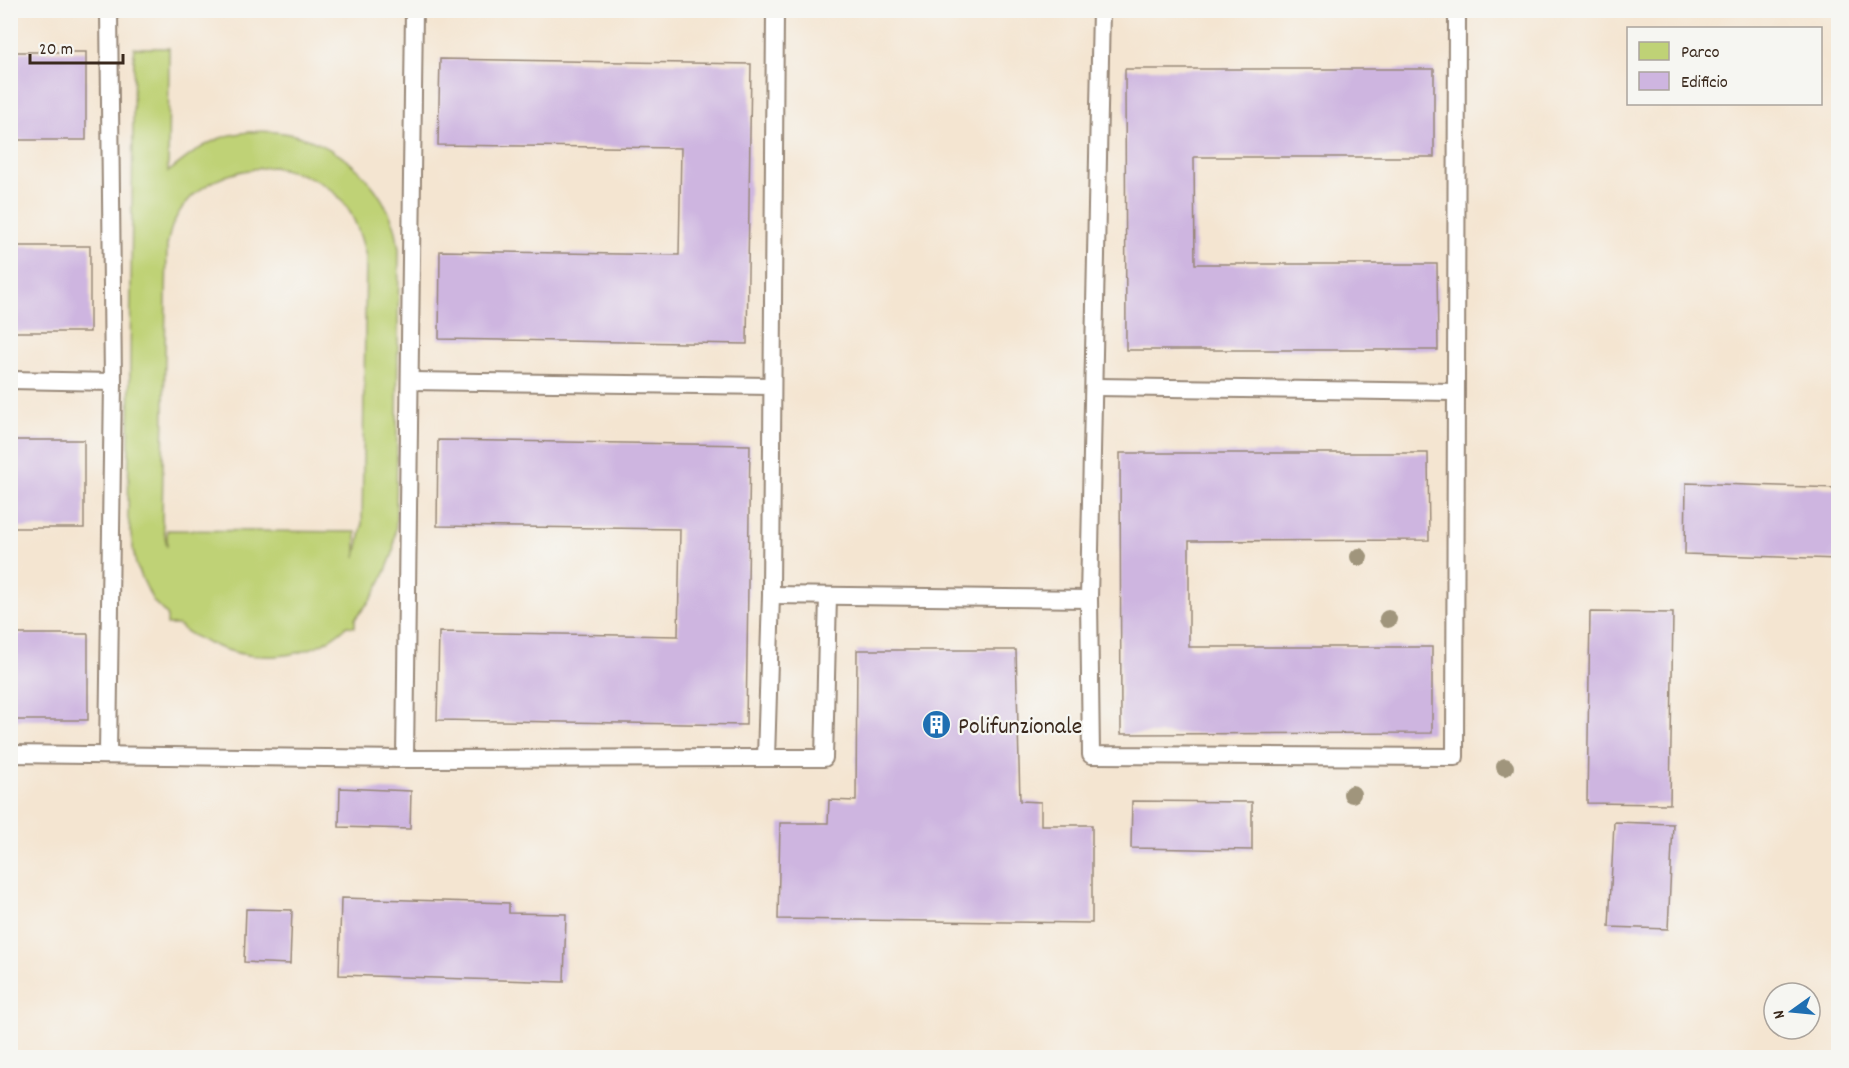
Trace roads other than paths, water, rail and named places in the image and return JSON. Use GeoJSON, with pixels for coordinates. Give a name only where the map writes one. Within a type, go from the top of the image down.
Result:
{"type":"FeatureCollection","features":[{"type":"Feature","properties":{"kind":"lane"},"geometry":{"type":"LineString","coordinates":[[108,754],[113,382],[109,10]]}},
{"type":"Feature","properties":{"kind":"lane"},"geometry":{"type":"LineString","coordinates":[[405,759],[414,10]]}},
{"type":"Feature","properties":{"kind":"lane"},"geometry":{"type":"LineString","coordinates":[[766,758],[771,595],[775,10]]}},
{"type":"Feature","properties":{"kind":"lane"},"geometry":{"type":"LineString","coordinates":[[1101,10],[1089,599],[1090,755],[1455,757],[1457,10]]}},
{"type":"Feature","properties":{"kind":"lane"},"geometry":{"type":"LineString","coordinates":[[10,380],[113,382]]}},
{"type":"Feature","properties":{"kind":"lane"},"geometry":{"type":"LineString","coordinates":[[410,381],[771,386]]}},
{"type":"Feature","properties":{"kind":"lane"},"geometry":{"type":"LineString","coordinates":[[1095,387],[1455,392]]}},
{"type":"Feature","properties":{"kind":"lane"},"geometry":{"type":"LineString","coordinates":[[771,595],[1089,599]]}},
{"type":"Feature","properties":{"kind":"lane"},"geometry":{"type":"LineString","coordinates":[[10,754],[405,759],[824,758],[828,596]]}},
{"type":"Feature","properties":{"kind":"place","name":"Polifunzionale"},"geometry":{"type":"Point","coordinates":[937,725]}}]}
